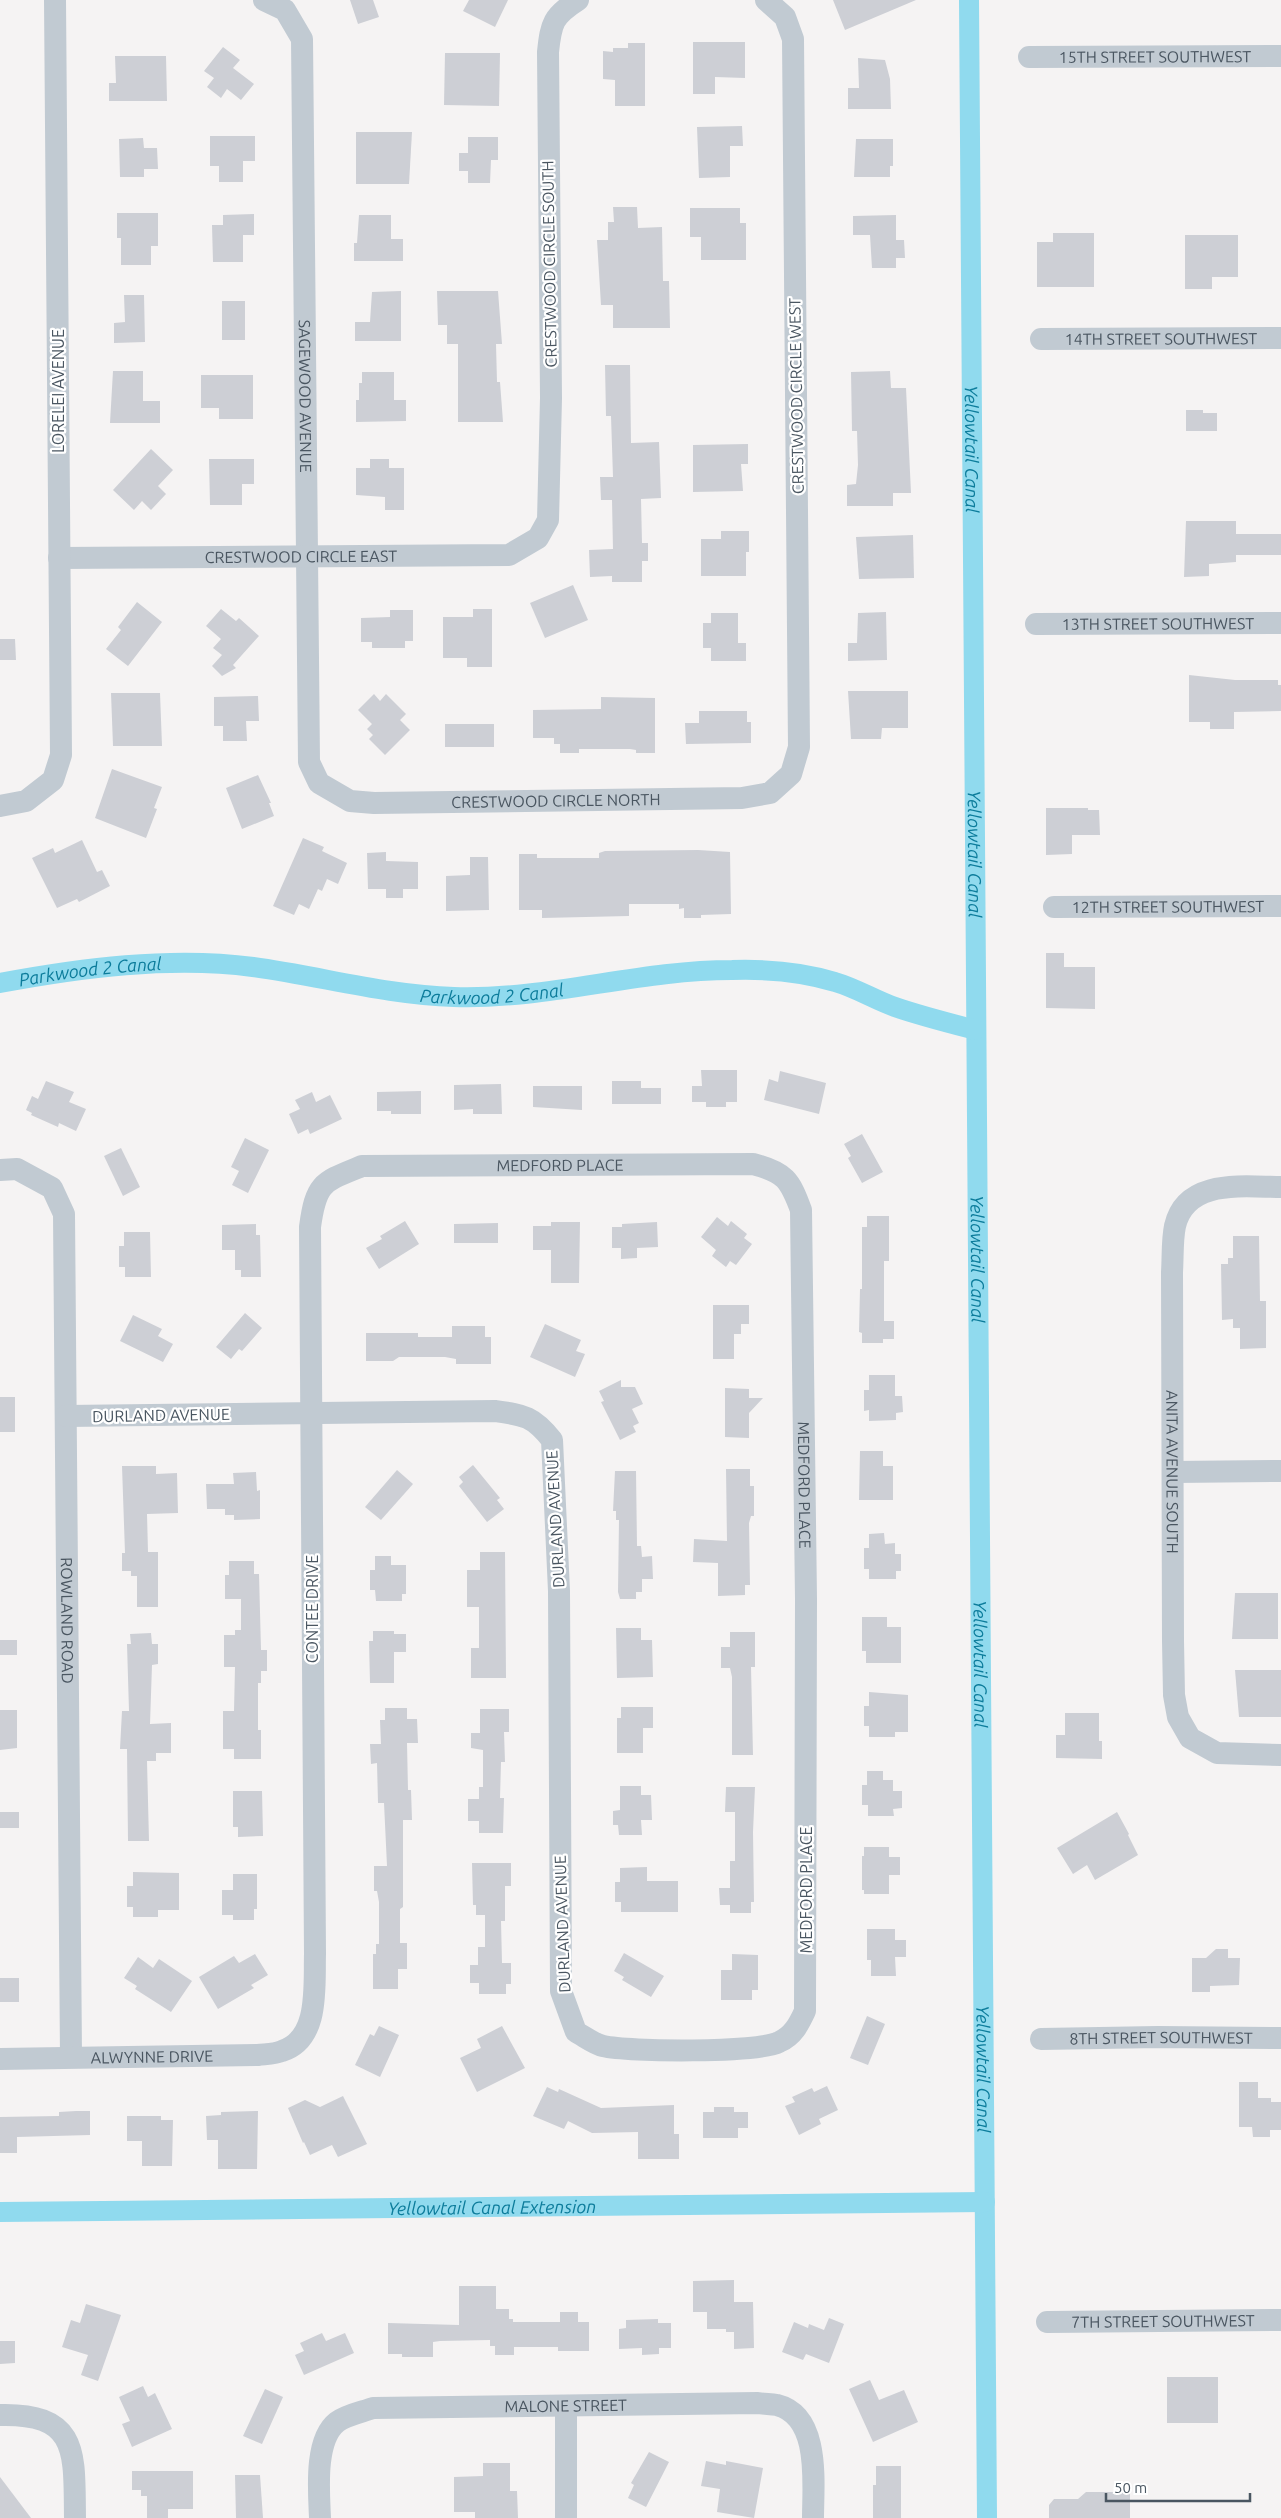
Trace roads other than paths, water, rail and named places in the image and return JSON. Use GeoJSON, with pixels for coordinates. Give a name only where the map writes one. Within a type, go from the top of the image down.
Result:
{"type":"FeatureCollection","features":[{"type":"Feature","properties":{"kind":"street","name":"LORELEI AVENUE"},"geometry":{"type":"LineString","coordinates":[[0,806],[26,801],[53,780],[61,756],[55,0]]}},
{"type":"Feature","properties":{"kind":"street","name":"SAGEWOOD AVENUE"},"geometry":{"type":"LineString","coordinates":[[264,0],[284,10],[302,39],[309,762],[319,783]]}},
{"type":"Feature","properties":{"kind":"street","name":"CRESTWOOD CIRCLE SOUTH"},"geometry":{"type":"LineString","coordinates":[[538,538],[548,520],[551,398],[548,52],[550,27],[563,10],[578,0]]}},
{"type":"Feature","properties":{"kind":"street","name":"CRESTWOOD CIRCLE WEST"},"geometry":{"type":"LineString","coordinates":[[766,0],[785,17],[793,39],[799,748],[791,774]]}},
{"type":"Feature","properties":{"kind":"street","name":"15TH STREET SOUTHWEST"},"geometry":{"type":"LineString","coordinates":[[1029,57],[1281,56]]}},
{"type":"Feature","properties":{"kind":"street","name":"14TH STREET SOUTHWEST"},"geometry":{"type":"LineString","coordinates":[[1040,339],[1281,338]]}},
{"type":"Feature","properties":{"kind":"street","name":"CRESTWOOD CIRCLE EAST"},"geometry":{"type":"LineString","coordinates":[[59,558],[306,558],[509,555],[538,538]]}},
{"type":"Feature","properties":{"kind":"street","name":"13TH STREET SOUTHWEST"},"geometry":{"type":"LineString","coordinates":[[1036,624],[1281,623]]}},
{"type":"Feature","properties":{"kind":"street","name":"CRESTWOOD CIRCLE NORTH"},"geometry":{"type":"LineString","coordinates":[[319,783],[350,800],[374,803],[742,798],[770,792],[791,774]]}},
{"type":"Feature","properties":{"kind":"street","name":"12TH STREET SOUTHWEST"},"geometry":{"type":"LineString","coordinates":[[1054,906],[1281,906]]}},
{"type":"Feature","properties":{"kind":"street","name":"MEDFORD PLACE"},"geometry":{"type":"LineString","coordinates":[[327,1180],[362,1166],[752,1164],[774,1169],[792,1186],[801,1210],[806,1609],[805,2011],[796,2030],[779,2043],[753,2048],[666,2049],[602,2046],[576,2032]]}},
{"type":"Feature","properties":{"kind":"street","name":"ROWLAND ROAD"},"geometry":{"type":"LineString","coordinates":[[0,1170],[18,1169],[52,1188],[64,1214],[71,2057]]}},
{"type":"Feature","properties":{"kind":"street","name":"CONTEE DRIVE"},"geometry":{"type":"LineString","coordinates":[[302,2039],[312,2015],[315,1954],[310,1227],[314,1200],[327,1180]]}},
{"type":"Feature","properties":{"kind":"street","name":"ANITA AVENUE SOUTH"},"geometry":{"type":"LineString","coordinates":[[1281,1187],[1209,1189],[1185,1205],[1176,1225],[1172,1272],[1174,1695],[1178,1716],[1190,1738],[1217,1753],[1281,1755]]}},
{"type":"Feature","properties":{"kind":"street","name":"DURLAND AVENUE"},"geometry":{"type":"LineString","coordinates":[[66,1416],[495,1411],[518,1414],[539,1424],[552,1440],[559,1591],[561,1991],[576,2032]]}},
{"type":"Feature","properties":{"kind":"street"},"geometry":{"type":"LineString","coordinates":[[1174,1472],[1281,1471]]}},
{"type":"Feature","properties":{"kind":"street","name":"8TH STREET SOUTHWEST"},"geometry":{"type":"LineString","coordinates":[[1041,2039],[1158,2037],[1281,2038]]}},
{"type":"Feature","properties":{"kind":"street","name":"ALWYNNE DRIVE"},"geometry":{"type":"LineString","coordinates":[[0,2059],[258,2056],[283,2051],[302,2039]]}},
{"type":"Feature","properties":{"kind":"street","name":"7TH STREET SOUTHWEST"},"geometry":{"type":"LineString","coordinates":[[1046,2322],[1281,2320]]}},
{"type":"Feature","properties":{"kind":"street","name":"MALONE STREET"},"geometry":{"type":"LineString","coordinates":[[320,2518],[319,2479],[323,2441],[337,2422],[373,2408],[566,2407],[758,2403],[779,2406],[796,2416],[809,2436],[813,2477],[813,2518]]}},
{"type":"Feature","properties":{"kind":"street"},"geometry":{"type":"LineString","coordinates":[[566,2407],[566,2518]]}},
{"type":"Feature","properties":{"kind":"street"},"geometry":{"type":"LineString","coordinates":[[0,2415],[21,2414],[44,2419],[65,2436],[74,2463],[75,2518]]}},
{"type":"Feature","properties":{"kind":"waterway","name":"Yellowtail Canal"},"geometry":{"type":"LineString","coordinates":[[969,0],[987,2518]]}},
{"type":"Feature","properties":{"kind":"waterway","name":"Parkwood 2 Canal"},"geometry":{"type":"LineString","coordinates":[[0,983],[94,968],[158,963],[190,963],[253,967],[429,996],[489,997],[558,990],[697,971],[758,970],[797,974],[835,982],[895,1007],[976,1030]]}},
{"type":"Feature","properties":{"kind":"waterway","name":"Yellowtail Canal Extension"},"geometry":{"type":"LineString","coordinates":[[0,2212],[985,2202]]}}]}
